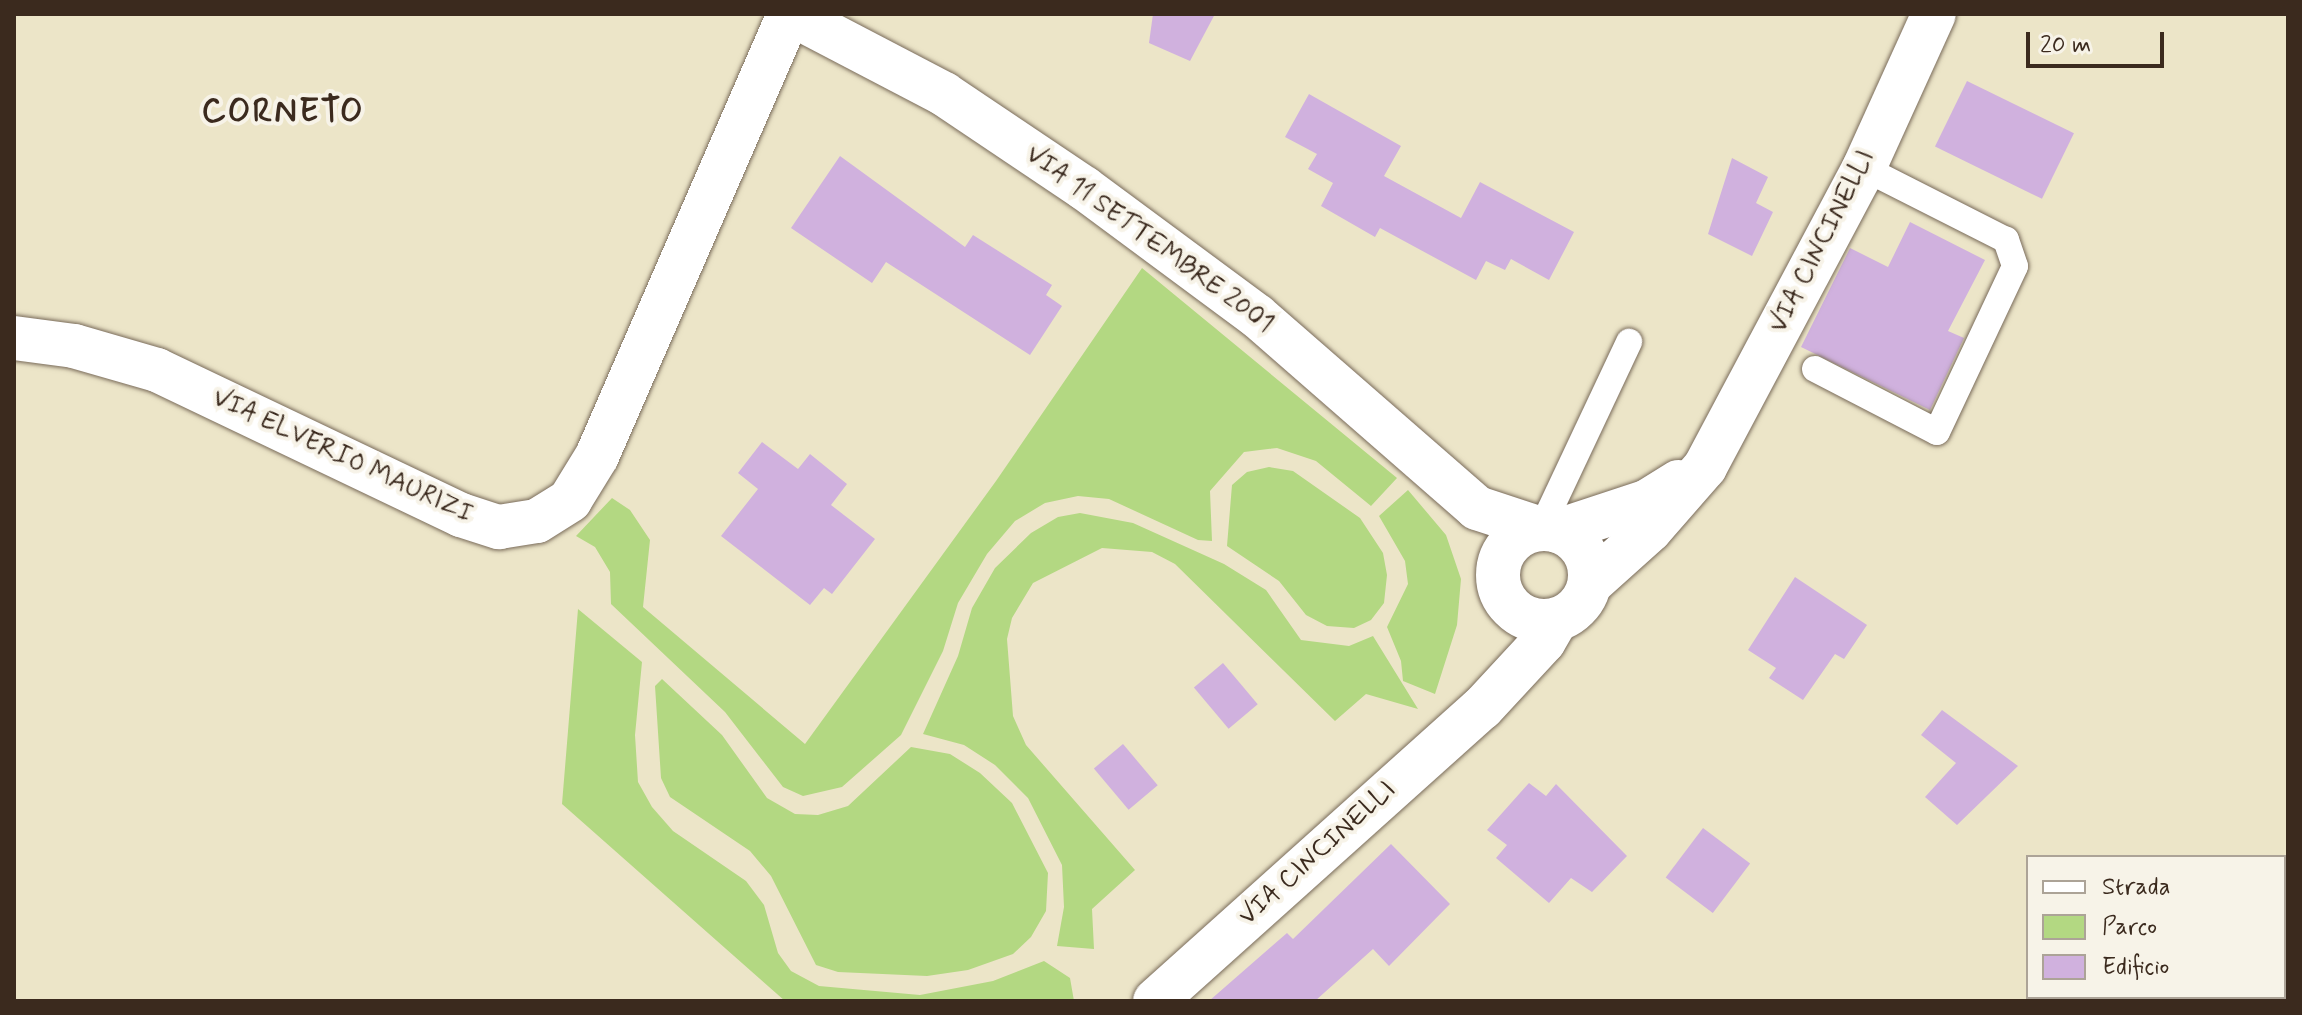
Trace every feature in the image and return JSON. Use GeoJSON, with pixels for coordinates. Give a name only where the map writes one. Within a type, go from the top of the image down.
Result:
{"type":"FeatureCollection","features":[{"type":"Feature","properties":{"kind":"street","name":"VIA ELVERIO MAURIZI"},"geometry":{"type":"LineString","coordinates":[[14,338],[74,346],[157,370],[461,515],[499,527],[537,521],[570,500],[597,456],[790,14]]}},
{"type":"Feature","properties":{"kind":"street","name":"VIA 11 SETTEMBRE 2001"},"geometry":{"type":"LineString","coordinates":[[790,14],[944,94],[1084,188],[1257,316],[1477,508],[1549,530]]}},
{"type":"Feature","properties":{"kind":"street","name":"VIA CINCINELLI"},"geometry":{"type":"LineString","coordinates":[[1590,584],[1650,530],[1705,467],[1864,168],[1934,14]]}},
{"type":"Feature","properties":{"kind":"street"},"geometry":{"type":"LineString","coordinates":[[1482,708],[1496,653],[1500,582],[1511,543],[1648,501],[1705,467]]}},
{"type":"Feature","properties":{"kind":"street"},"geometry":{"type":"LineString","coordinates":[[1477,508],[1500,582],[1523,616],[1556,620],[1584,600],[1590,584],[1584,551],[1549,530]]}},
{"type":"Feature","properties":{"kind":"street","name":"VIA CINCINELLI"},"geometry":{"type":"LineString","coordinates":[[1155,1001],[1482,708],[1544,641],[1556,620]]}},
{"type":"Feature","properties":{"kind":"lane"},"geometry":{"type":"LineString","coordinates":[[1815,369],[1937,432],[2015,266],[2006,240],[1864,168]]}},
{"type":"Feature","properties":{"kind":"lane"},"geometry":{"type":"LineString","coordinates":[[1549,530],[1629,342]]}},
{"type":"Feature","properties":{"kind":"green space"},"geometry":{"type":"Polygon","coordinates":[[[1142,268],[1397,478],[1371,506],[1316,461],[1277,448],[1244,452],[1210,491],[1212,541],[1198,540],[1109,499],[1078,496],[1045,503],[1015,521],[987,554],[958,603],[943,651],[901,735],[842,787],[803,796],[783,787],[725,712],[611,604],[610,572],[595,547],[576,536],[612,498],[630,510],[650,540],[643,607],[805,744],[996,481],[1142,268]]]}},
{"type":"Feature","properties":{"kind":"green space"},"geometry":{"type":"Polygon","coordinates":[[[1269,467],[1293,471],[1360,518],[1383,553],[1387,575],[1384,603],[1371,620],[1354,628],[1327,626],[1306,615],[1279,581],[1227,546],[1232,485],[1247,472],[1269,467]]]}},
{"type":"Feature","properties":{"kind":"green space"},"geometry":{"type":"Polygon","coordinates":[[[1408,490],[1446,535],[1461,579],[1457,625],[1435,694],[1403,681],[1401,661],[1387,627],[1408,584],[1405,561],[1379,516],[1408,490]]]}},
{"type":"Feature","properties":{"kind":"green space"},"geometry":{"type":"Polygon","coordinates":[[[1080,513],[1133,523],[1224,564],[1266,590],[1301,640],[1349,646],[1373,636],[1418,709],[1366,694],[1335,721],[1175,564],[1152,552],[1102,548],[1033,583],[1012,618],[1007,639],[1013,716],[1026,745],[1135,870],[1092,909],[1094,949],[1057,946],[1064,907],[1062,865],[1028,798],[995,765],[964,745],[923,734],[958,656],[972,608],[995,568],[1031,533],[1058,517],[1080,513]]]}},
{"type":"Feature","properties":{"kind":"green space"},"geometry":{"type":"Polygon","coordinates":[[[578,609],[642,662],[635,735],[638,782],[652,807],[673,831],[746,881],[764,905],[778,953],[791,971],[819,986],[920,995],[993,981],[1044,961],[1070,978],[1074,1001],[785,1001],[562,804],[578,609]]]}},
{"type":"Feature","properties":{"kind":"green space"},"geometry":{"type":"Polygon","coordinates":[[[662,679],[722,735],[767,798],[795,814],[818,815],[848,806],[911,747],[950,754],[980,773],[1012,803],[1048,873],[1046,911],[1031,937],[1013,954],[968,970],[927,976],[838,972],[816,965],[771,876],[750,851],[670,797],[661,778],[655,686],[662,679]]]}},
{"type":"Feature","properties":{"kind":"building"},"geometry":{"type":"Polygon","coordinates":[[[1153,14],[1215,14],[1190,61],[1149,43],[1153,14]]]}},
{"type":"Feature","properties":{"kind":"building"},"geometry":{"type":"Polygon","coordinates":[[[1967,81],[2074,133],[2042,199],[1935,147],[1967,81]]]}},
{"type":"Feature","properties":{"kind":"building"},"geometry":{"type":"Polygon","coordinates":[[[1309,94],[1401,146],[1384,176],[1461,218],[1480,182],[1574,232],[1549,280],[1511,259],[1505,270],[1486,261],[1476,280],[1380,228],[1375,237],[1321,206],[1333,183],[1308,169],[1317,154],[1285,137],[1309,94]]]}},
{"type":"Feature","properties":{"kind":"building"},"geometry":{"type":"Polygon","coordinates":[[[840,156],[965,247],[973,235],[1052,285],[1046,295],[1062,306],[1030,355],[886,262],[872,283],[791,228],[840,156]]]}},
{"type":"Feature","properties":{"kind":"building"},"geometry":{"type":"Polygon","coordinates":[[[1732,158],[1768,177],[1756,203],[1773,212],[1752,256],[1708,234],[1732,158]]]}},
{"type":"Feature","properties":{"kind":"building"},"geometry":{"type":"Polygon","coordinates":[[[1910,222],[1985,260],[1948,331],[1964,338],[1930,410],[1801,347],[1850,248],[1888,267],[1910,222]]]}},
{"type":"Feature","properties":{"kind":"building"},"geometry":{"type":"Polygon","coordinates":[[[762,442],[798,469],[810,454],[847,484],[831,505],[875,539],[832,594],[824,588],[810,605],[721,536],[758,489],[738,473],[762,442]]]}},
{"type":"Feature","properties":{"kind":"building"},"geometry":{"type":"Polygon","coordinates":[[[1795,577],[1867,625],[1844,659],[1835,654],[1803,700],[1769,678],[1776,668],[1748,650],[1795,577]]]}},
{"type":"Feature","properties":{"kind":"building"},"geometry":{"type":"Polygon","coordinates":[[[1223,663],[1258,704],[1229,729],[1194,687],[1223,663]]]}},
{"type":"Feature","properties":{"kind":"building"},"geometry":{"type":"Polygon","coordinates":[[[1942,710],[2018,766],[1957,825],[1925,797],[1956,763],[1921,735],[1942,710]]]}},
{"type":"Feature","properties":{"kind":"building"},"geometry":{"type":"Polygon","coordinates":[[[1123,744],[1158,785],[1129,810],[1094,768],[1123,744]]]}},
{"type":"Feature","properties":{"kind":"building"},"geometry":{"type":"Polygon","coordinates":[[[1529,783],[1546,796],[1556,784],[1627,856],[1592,892],[1571,878],[1549,903],[1496,858],[1507,845],[1487,830],[1529,783]]]}},
{"type":"Feature","properties":{"kind":"building"},"geometry":{"type":"Polygon","coordinates":[[[1703,828],[1750,864],[1713,913],[1666,878],[1703,828]]]}},
{"type":"Feature","properties":{"kind":"building"},"geometry":{"type":"Polygon","coordinates":[[[1391,844],[1450,904],[1389,966],[1373,949],[1315,1001],[1209,1001],[1287,933],[1293,939],[1391,844]]]}},
{"type":"Feature","properties":{"kind":"district","name":"CORNETO"},"geometry":{"type":"Point","coordinates":[283,112]}}]}
